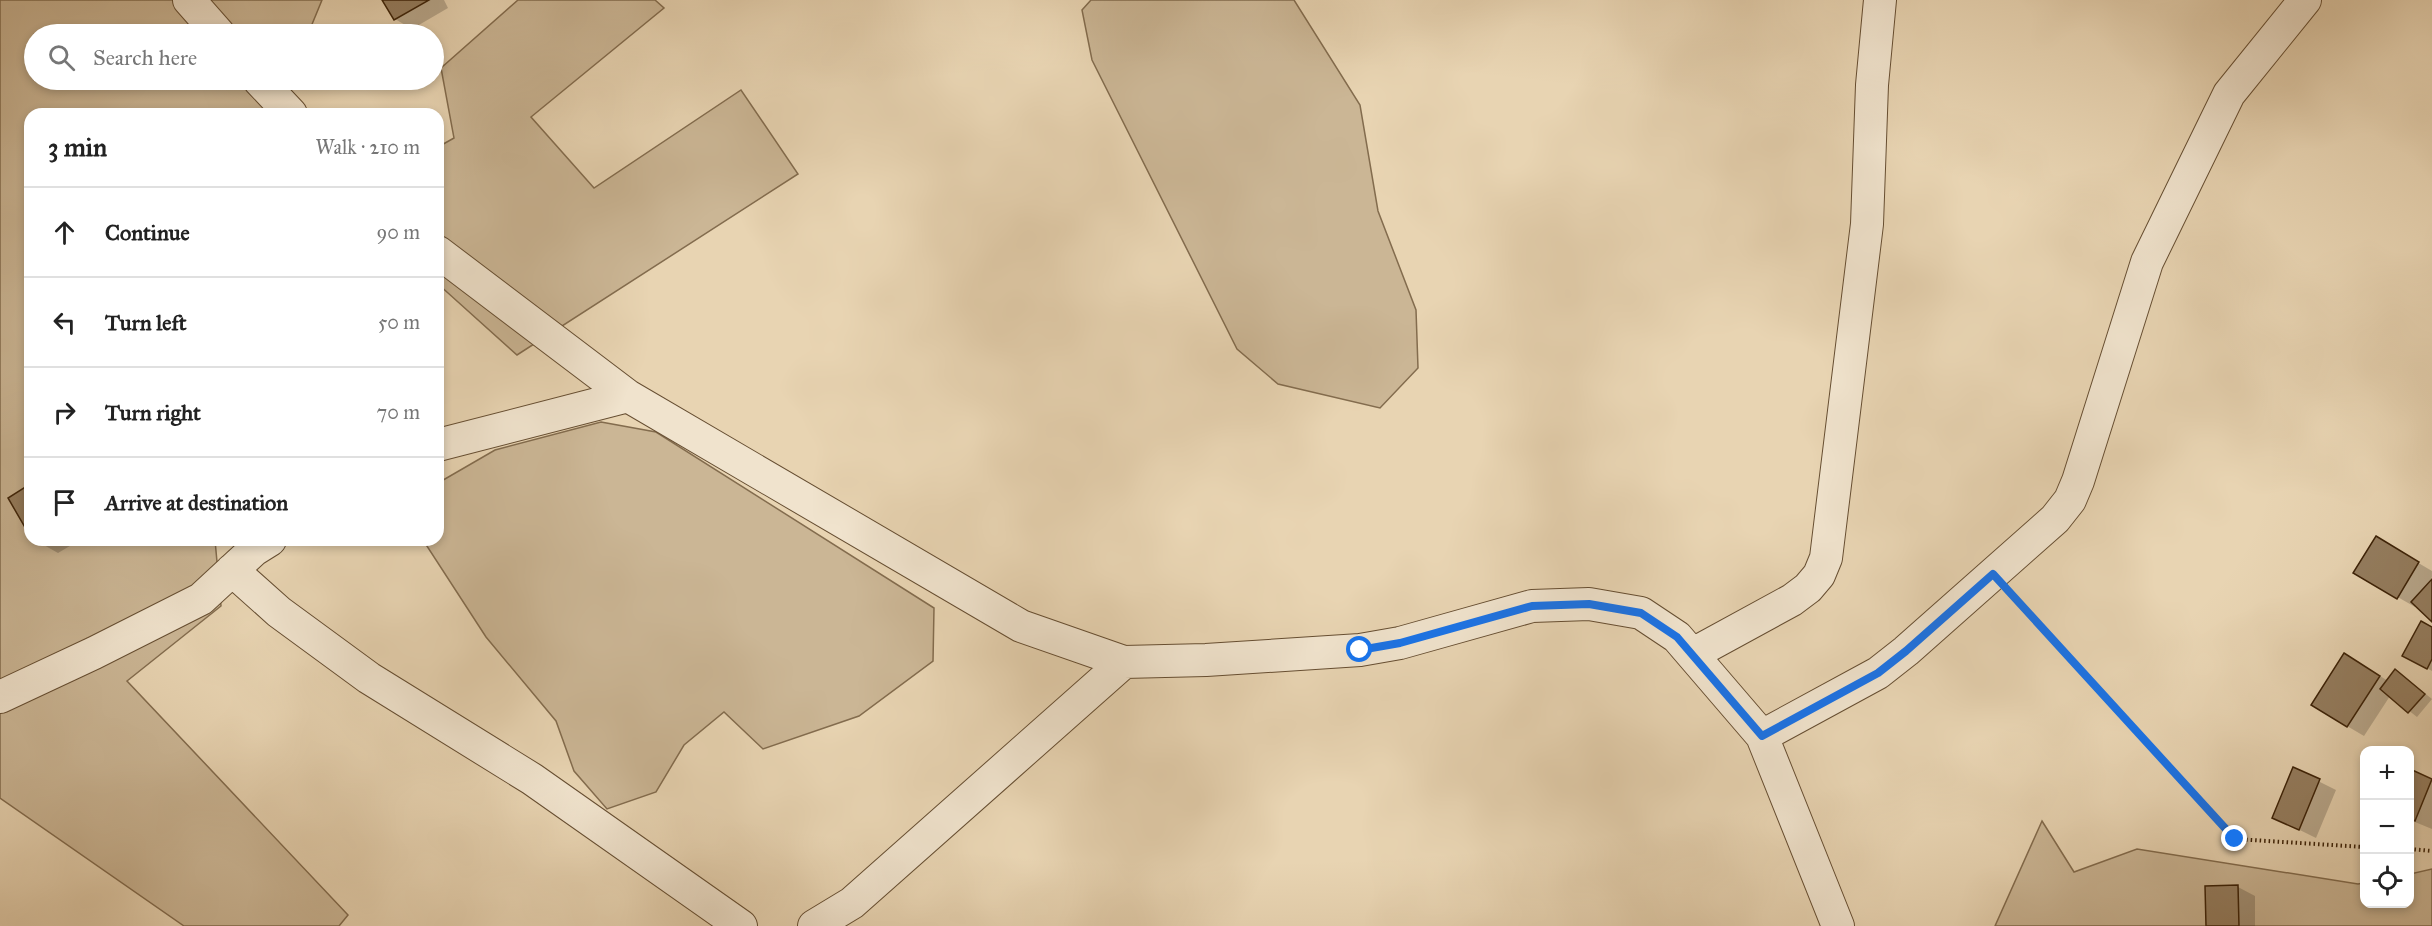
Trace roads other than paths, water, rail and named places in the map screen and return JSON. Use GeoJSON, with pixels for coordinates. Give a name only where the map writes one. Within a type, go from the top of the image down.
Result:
{"type":"FeatureCollection","features":[{"type":"Feature","properties":{"kind":"street"},"geometry":{"type":"LineString","coordinates":[[189,0],[210,24]]}},
{"type":"Feature","properties":{"kind":"street"},"geometry":{"type":"LineString","coordinates":[[1693,654],[1792,600],[1808,588],[1819,575],[1826,558],[1867,224],[1872,85],[1880,0]]}},
{"type":"Feature","properties":{"kind":"street"},"geometry":{"type":"LineString","coordinates":[[1762,736],[1878,673],[2055,519],[2070,500],[2078,482],[2147,262],[2229,94],[2305,0]]}},
{"type":"Feature","properties":{"kind":"street"},"geometry":{"type":"LineString","coordinates":[[268,90],[285,108]]}},
{"type":"Feature","properties":{"kind":"street"},"geometry":{"type":"LineString","coordinates":[[444,257],[628,396],[1021,626],[1124,662],[1206,660],[1360,650],[1400,643],[1532,606],[1589,604],[1641,613],[1677,637],[1762,736],[1838,926]]}},
{"type":"Feature","properties":{"kind":"street"},"geometry":{"type":"LineString","coordinates":[[444,443],[628,396]]}},
{"type":"Feature","properties":{"kind":"street"},"geometry":{"type":"LineString","coordinates":[[0,697],[201,599],[260,546]]}},
{"type":"Feature","properties":{"kind":"street"},"geometry":{"type":"LineString","coordinates":[[232,570],[279,612],[369,678],[532,779],[741,926]]}},
{"type":"Feature","properties":{"kind":"street"},"geometry":{"type":"LineString","coordinates":[[814,926],[852,903],[1124,662]]}}]}
